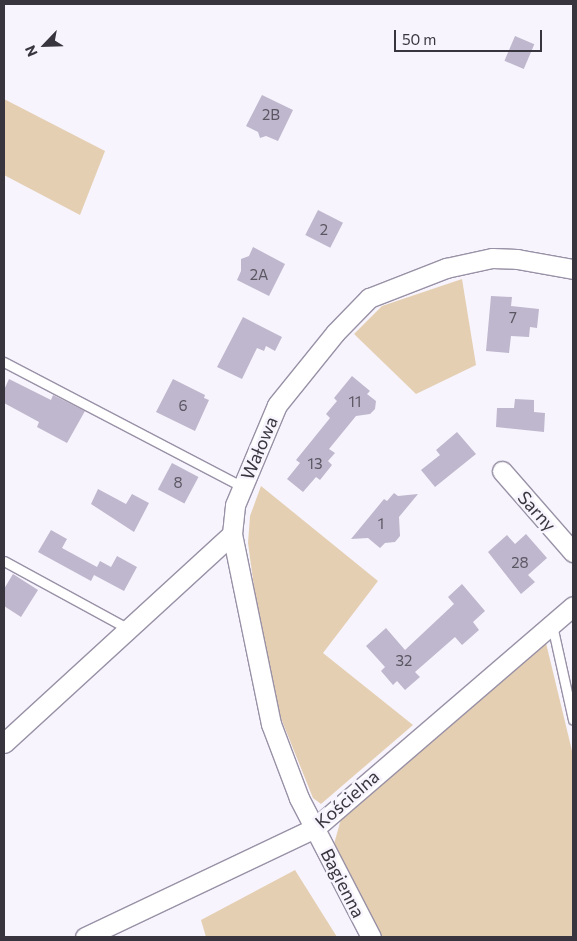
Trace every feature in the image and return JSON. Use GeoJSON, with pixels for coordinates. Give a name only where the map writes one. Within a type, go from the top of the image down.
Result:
{"type":"FeatureCollection","features":[{"type":"Feature","properties":{"kind":"street","name":"Wałowa"},"geometry":{"type":"LineString","coordinates":[[315,828],[284,763],[271,724],[232,534],[235,506],[277,405],[335,333],[369,298],[446,268],[492,258],[517,259],[573,269]]}},
{"type":"Feature","properties":{"kind":"street","name":"Sarny"},"geometry":{"type":"LineString","coordinates":[[502,471],[573,552]]}},
{"type":"Feature","properties":{"kind":"street"},"geometry":{"type":"LineString","coordinates":[[4,743],[127,628],[232,534]]}},
{"type":"Feature","properties":{"kind":"street","name":"Kościelna"},"geometry":{"type":"LineString","coordinates":[[85,937],[315,828],[573,606]]}},
{"type":"Feature","properties":{"kind":"street","name":"Bagienna"},"geometry":{"type":"LineString","coordinates":[[315,828],[371,937]]}},
{"type":"Feature","properties":{"kind":"lane"},"geometry":{"type":"LineString","coordinates":[[4,362],[243,487]]}},
{"type":"Feature","properties":{"kind":"lane"},"geometry":{"type":"LineString","coordinates":[[4,561],[127,628]]}},
{"type":"Feature","properties":{"kind":"lane"},"geometry":{"type":"LineString","coordinates":[[552,625],[573,720]]}},
{"type":"Feature","properties":{"kind":"shaded area"},"geometry":{"type":"Polygon","coordinates":[[[4,99],[105,151],[80,215],[4,175],[4,99]]]}},
{"type":"Feature","properties":{"kind":"shaded area"},"geometry":{"type":"Polygon","coordinates":[[[462,279],[476,365],[416,394],[354,334],[382,306],[462,279]]]}},
{"type":"Feature","properties":{"kind":"shaded area"},"geometry":{"type":"Polygon","coordinates":[[[261,486],[378,581],[323,653],[413,725],[321,804],[313,798],[280,716],[256,602],[248,543],[250,516],[261,486]]]}},
{"type":"Feature","properties":{"kind":"shaded area"},"geometry":{"type":"Polygon","coordinates":[[[546,643],[573,755],[573,937],[382,937],[334,844],[341,819],[546,643]]]}},
{"type":"Feature","properties":{"kind":"shaded area"},"geometry":{"type":"Polygon","coordinates":[[[295,870],[337,937],[206,937],[201,920],[295,870]]]}},
{"type":"Feature","properties":{"kind":"building"},"geometry":{"type":"Polygon","coordinates":[[[515,36],[534,44],[524,69],[504,61],[515,36]]]}},
{"type":"Feature","properties":{"kind":"building"},"geometry":{"type":"Polygon","coordinates":[[[262,95],[293,110],[278,141],[266,136],[260,138],[258,132],[246,126],[262,95]]]}},
{"type":"Feature","properties":{"kind":"building"},"geometry":{"type":"Polygon","coordinates":[[[318,210],[343,223],[330,248],[305,235],[318,210]]]}},
{"type":"Feature","properties":{"kind":"building"},"geometry":{"type":"Polygon","coordinates":[[[253,247],[285,264],[269,296],[237,280],[241,271],[241,259],[249,256],[253,247]]]}},
{"type":"Feature","properties":{"kind":"building"},"geometry":{"type":"Polygon","coordinates":[[[491,296],[512,297],[511,306],[539,309],[537,328],[530,327],[529,337],[511,336],[509,353],[486,351],[491,296]]]}},
{"type":"Feature","properties":{"kind":"building"},"geometry":{"type":"Polygon","coordinates":[[[243,317],[282,337],[275,351],[266,346],[264,351],[257,348],[242,379],[217,367],[243,317]]]}},
{"type":"Feature","properties":{"kind":"building"},"geometry":{"type":"Polygon","coordinates":[[[352,376],[370,391],[367,394],[376,401],[375,409],[370,414],[356,416],[329,449],[335,453],[328,461],[332,465],[320,480],[316,477],[303,492],[287,479],[300,463],[296,460],[330,418],[326,414],[337,401],[334,398],[352,376]]]}},
{"type":"Feature","properties":{"kind":"building"},"geometry":{"type":"Polygon","coordinates":[[[9,379],[51,400],[53,395],[85,411],[67,443],[37,427],[39,422],[4,403],[4,390],[9,379]]]}},
{"type":"Feature","properties":{"kind":"building"},"geometry":{"type":"Polygon","coordinates":[[[173,379],[205,395],[204,398],[209,400],[195,431],[156,412],[173,379]]]}},
{"type":"Feature","properties":{"kind":"building"},"geometry":{"type":"Polygon","coordinates":[[[515,399],[534,400],[534,412],[545,413],[544,432],[496,427],[497,408],[514,408],[515,399]]]}},
{"type":"Feature","properties":{"kind":"building"},"geometry":{"type":"Polygon","coordinates":[[[457,432],[476,454],[435,487],[421,470],[440,455],[436,450],[457,432]]]}},
{"type":"Feature","properties":{"kind":"building"},"geometry":{"type":"Polygon","coordinates":[[[172,463],[198,477],[184,504],[158,489],[172,463]]]}},
{"type":"Feature","properties":{"kind":"building"},"geometry":{"type":"Polygon","coordinates":[[[98,489],[126,504],[132,494],[149,503],[134,532],[91,504],[98,489]]]}},
{"type":"Feature","properties":{"kind":"building"},"geometry":{"type":"Polygon","coordinates":[[[394,493],[398,496],[418,494],[399,517],[400,536],[395,542],[385,543],[380,548],[368,538],[351,539],[384,499],[387,501],[394,493]]]}},
{"type":"Feature","properties":{"kind":"building"},"geometry":{"type":"Polygon","coordinates":[[[51,530],[67,539],[62,548],[97,567],[100,561],[111,567],[117,556],[137,567],[124,591],[94,575],[91,581],[38,552],[51,530]]]}},
{"type":"Feature","properties":{"kind":"building"},"geometry":{"type":"Polygon","coordinates":[[[526,534],[547,558],[528,575],[535,582],[521,594],[488,552],[507,535],[515,544],[526,534]]]}},
{"type":"Feature","properties":{"kind":"building"},"geometry":{"type":"Polygon","coordinates":[[[13,574],[38,590],[21,617],[4,606],[4,589],[13,574]]]}},
{"type":"Feature","properties":{"kind":"building"},"geometry":{"type":"Polygon","coordinates":[[[462,584],[485,611],[473,622],[479,630],[462,645],[455,637],[415,672],[420,677],[405,690],[397,681],[393,685],[381,671],[385,667],[366,646],[386,628],[405,650],[454,604],[448,597],[462,584]]]}}]}
